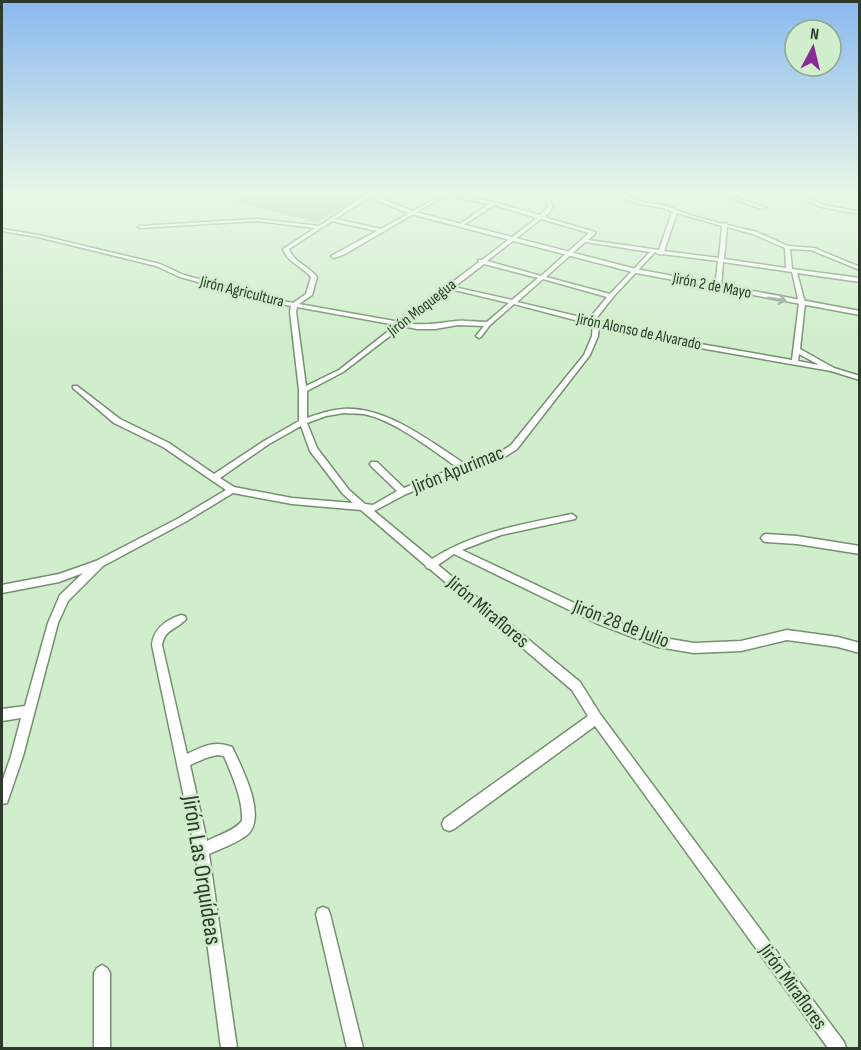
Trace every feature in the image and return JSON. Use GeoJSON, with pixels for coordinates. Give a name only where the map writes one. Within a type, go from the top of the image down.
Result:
{"type":"FeatureCollection","features":[{"type":"Feature","properties":{"kind":"main road","name":"Jirón 2 de Mayo"},"geometry":{"type":"LineString","coordinates":[[527,241],[636,271],[860,313]]}},
{"type":"Feature","properties":{"kind":"street","name":"Jirón Agricultura"},"geometry":{"type":"LineString","coordinates":[[59,241],[158,265],[210,285],[294,305],[401,324],[435,327],[459,323],[488,324]]}},
{"type":"Feature","properties":{"kind":"street"},"geometry":{"type":"LineString","coordinates":[[294,305],[309,295],[314,277],[312,273],[291,259],[286,249],[298,241]]}},
{"type":"Feature","properties":{"kind":"street"},"geometry":{"type":"LineString","coordinates":[[334,256],[363,241]]}},
{"type":"Feature","properties":{"kind":"street","name":"Jirón Moquegua"},"geometry":{"type":"LineString","coordinates":[[303,390],[341,371],[508,241]]}},
{"type":"Feature","properties":{"kind":"street"},"geometry":{"type":"LineString","coordinates":[[479,336],[488,324],[586,241],[860,280]]}},
{"type":"Feature","properties":{"kind":"street"},"geometry":{"type":"LineString","coordinates":[[661,253],[665,241]]}},
{"type":"Feature","properties":{"kind":"street"},"geometry":{"type":"LineString","coordinates":[[718,288],[723,241]]}},
{"type":"Feature","properties":{"kind":"street"},"geometry":{"type":"LineString","coordinates":[[773,241],[787,247],[812,249],[860,269]]}},
{"type":"Feature","properties":{"kind":"street"},"geometry":{"type":"LineString","coordinates":[[787,247],[791,270],[802,303],[795,361]]}},
{"type":"Feature","properties":{"kind":"street"},"geometry":{"type":"LineString","coordinates":[[593,323],[611,296],[653,252]]}},
{"type":"Feature","properties":{"kind":"street"},"geometry":{"type":"LineString","coordinates":[[480,261],[611,296]]}},
{"type":"Feature","properties":{"kind":"street","name":"Jirón Alonso de Alvarado"},"geometry":{"type":"LineString","coordinates":[[448,287],[683,343],[795,361],[860,378]]}},
{"type":"Feature","properties":{"kind":"street","name":"Jirón Miraflores"},"geometry":{"type":"LineString","coordinates":[[294,305],[294,330],[303,390],[303,421],[313,448],[346,492],[576,687],[596,718],[838,1048]]}},
{"type":"Feature","properties":{"kind":"street","name":"Jirón Apurimac"},"geometry":{"type":"LineString","coordinates":[[232,490],[292,501],[374,508],[403,492],[464,466],[500,456],[514,447],[587,355],[595,336],[593,323]]}},
{"type":"Feature","properties":{"kind":"street","name":"Jirón Alonso de Alvarado"},"geometry":{"type":"LineString","coordinates":[[798,351],[832,369]]}},
{"type":"Feature","properties":{"kind":"street"},"geometry":{"type":"LineString","coordinates":[[2,589],[59,578],[100,563],[182,520],[232,490],[166,445],[117,420],[75,387]]}},
{"type":"Feature","properties":{"kind":"street"},"geometry":{"type":"LineString","coordinates":[[215,477],[303,421],[333,412],[363,412],[408,433],[464,466]]}},
{"type":"Feature","properties":{"kind":"street"},"geometry":{"type":"LineString","coordinates":[[374,464],[403,492]]}},
{"type":"Feature","properties":{"kind":"street"},"geometry":{"type":"LineString","coordinates":[[430,565],[453,550],[500,532],[572,517]]}},
{"type":"Feature","properties":{"kind":"street"},"geometry":{"type":"LineString","coordinates":[[766,538],[797,540],[860,550]]}},
{"type":"Feature","properties":{"kind":"street","name":"Jirón 28 de Julio"},"geometry":{"type":"LineString","coordinates":[[453,550],[600,620],[658,642],[693,648],[741,646],[788,635],[838,642],[860,648]]}},
{"type":"Feature","properties":{"kind":"street"},"geometry":{"type":"LineString","coordinates":[[2,796],[30,711],[53,623],[64,598],[72,587],[100,563]]}},
{"type":"Feature","properties":{"kind":"street"},"geometry":{"type":"LineString","coordinates":[[59,578],[64,584],[72,587]]}},
{"type":"Feature","properties":{"kind":"street","name":"Jirón Las Orquídeas"},"geometry":{"type":"LineString","coordinates":[[181,619],[163,630],[157,642],[202,850],[229,1048]]}},
{"type":"Feature","properties":{"kind":"street"},"geometry":{"type":"LineString","coordinates":[[2,714],[30,711]]}},
{"type":"Feature","properties":{"kind":"street"},"geometry":{"type":"LineString","coordinates":[[449,824],[596,718]]}},
{"type":"Feature","properties":{"kind":"street"},"geometry":{"type":"LineString","coordinates":[[183,762],[214,749],[221,748],[228,751],[249,809],[249,820],[245,828],[202,850]]}},
{"type":"Feature","properties":{"kind":"street"},"geometry":{"type":"LineString","coordinates":[[323,914],[355,1048]]}},
{"type":"Feature","properties":{"kind":"street"},"geometry":{"type":"LineString","coordinates":[[102,973],[102,1048]]}}]}
